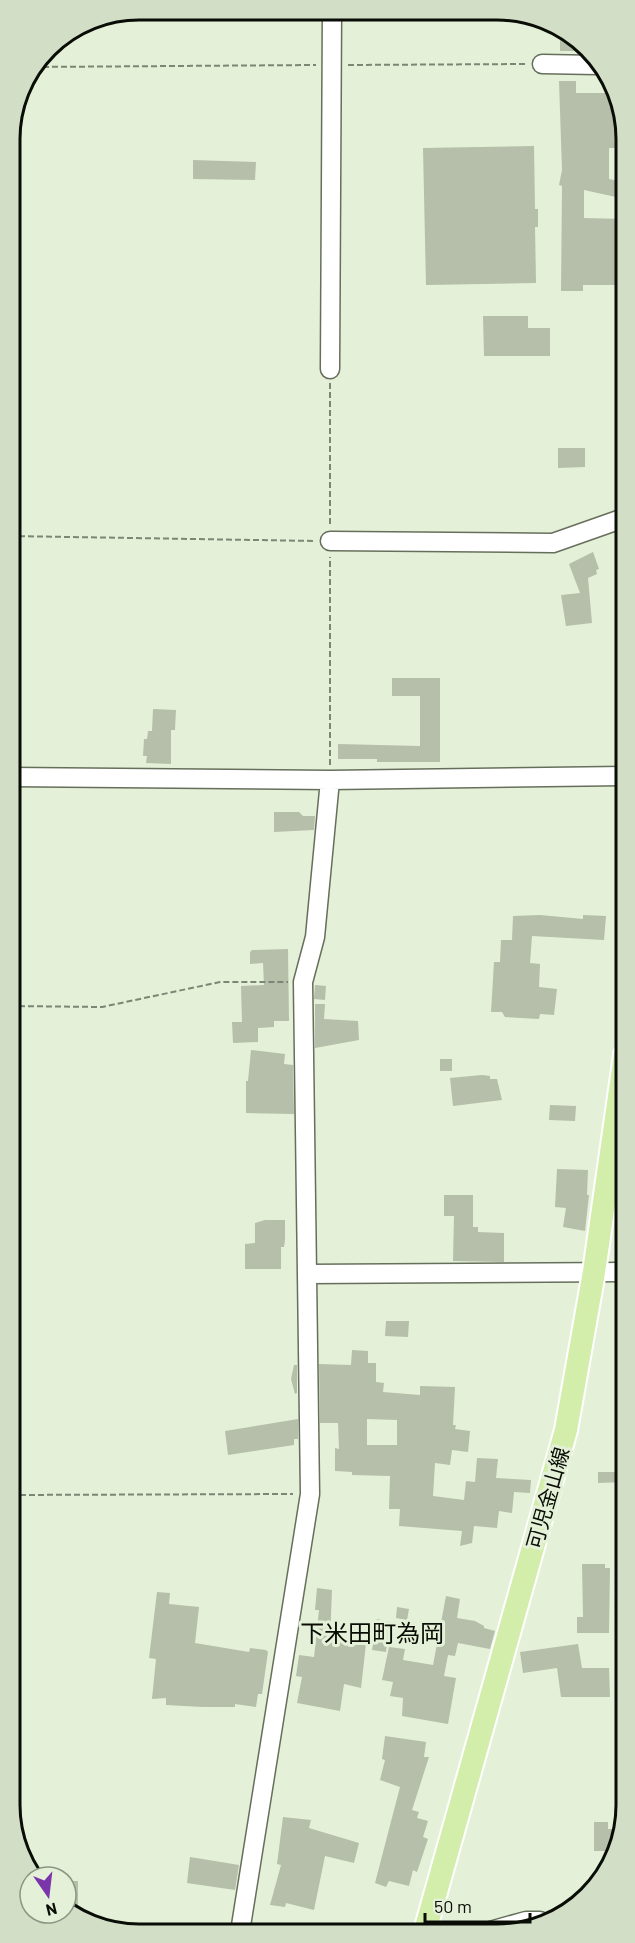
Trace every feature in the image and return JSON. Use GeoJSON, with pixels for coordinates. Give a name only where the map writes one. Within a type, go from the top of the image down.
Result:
{"type":"FeatureCollection","features":[{"type":"Feature","properties":{"kind":"main road","name":"可児金山線"},"geometry":{"type":"LineString","coordinates":[[427,1924],[566,1430],[594,1272],[615,1121]]}},
{"type":"Feature","properties":{"kind":"street"},"geometry":{"type":"LineString","coordinates":[[330,369],[332,20]]}},
{"type":"Feature","properties":{"kind":"street"},"geometry":{"type":"LineString","coordinates":[[542,64],[589,64]]}},
{"type":"Feature","properties":{"kind":"street"},"geometry":{"type":"LineString","coordinates":[[330,541],[553,543],[616,521]]}},
{"type":"Feature","properties":{"kind":"street"},"geometry":{"type":"LineString","coordinates":[[20,777],[330,780],[616,776]]}},
{"type":"Feature","properties":{"kind":"street"},"geometry":{"type":"LineString","coordinates":[[241,1924],[310,1494],[303,982],[315,937],[330,780]]}},
{"type":"Feature","properties":{"kind":"street"},"geometry":{"type":"LineString","coordinates":[[307,1274],[615,1272]]}},
{"type":"Feature","properties":{"kind":"path"},"geometry":{"type":"LineString","coordinates":[[43,67],[542,64]]}},
{"type":"Feature","properties":{"kind":"path"},"geometry":{"type":"LineString","coordinates":[[330,369],[330,780]]}},
{"type":"Feature","properties":{"kind":"path"},"geometry":{"type":"LineString","coordinates":[[20,536],[330,541]]}},
{"type":"Feature","properties":{"kind":"path"},"geometry":{"type":"LineString","coordinates":[[20,1006],[102,1007],[220,982],[303,982]]}},
{"type":"Feature","properties":{"kind":"path"},"geometry":{"type":"LineString","coordinates":[[20,1495],[310,1494]]}},
{"type":"Feature","properties":{"kind":"building"},"geometry":{"type":"Polygon","coordinates":[[[560,38],[577,51],[560,51],[560,38]]]}},
{"type":"Feature","properties":{"kind":"building"},"geometry":{"type":"Polygon","coordinates":[[[559,81],[576,81],[576,93],[606,93],[613,115],[616,148],[609,148],[609,179],[616,180],[616,197],[584,190],[584,218],[616,219],[616,285],[583,285],[583,291],[561,291],[562,186],[559,185],[562,170],[559,81]]]}},
{"type":"Feature","properties":{"kind":"building"},"geometry":{"type":"Polygon","coordinates":[[[534,146],[535,209],[538,209],[538,227],[535,227],[536,283],[426,285],[423,148],[534,146]]]}},
{"type":"Feature","properties":{"kind":"building"},"geometry":{"type":"Polygon","coordinates":[[[193,160],[256,162],[255,180],[193,179],[193,160]]]}},
{"type":"Feature","properties":{"kind":"building"},"geometry":{"type":"Polygon","coordinates":[[[483,316],[528,316],[528,328],[550,328],[550,356],[484,356],[483,316]]]}},
{"type":"Feature","properties":{"kind":"building"},"geometry":{"type":"Polygon","coordinates":[[[558,448],[585,448],[585,467],[558,468],[558,448]]]}},
{"type":"Feature","properties":{"kind":"building"},"geometry":{"type":"Polygon","coordinates":[[[593,552],[599,569],[596,570],[597,574],[588,578],[592,623],[566,626],[561,595],[580,593],[569,564],[593,552]]]}},
{"type":"Feature","properties":{"kind":"building"},"geometry":{"type":"Polygon","coordinates":[[[392,678],[440,678],[440,762],[377,762],[377,759],[338,759],[338,744],[420,746],[420,696],[392,696],[392,678]]]}},
{"type":"Feature","properties":{"kind":"building"},"geometry":{"type":"Polygon","coordinates":[[[153,709],[176,710],[175,730],[171,730],[171,764],[146,763],[147,756],[143,756],[144,739],[147,739],[148,731],[152,731],[153,709]]]}},
{"type":"Feature","properties":{"kind":"building"},"geometry":{"type":"Polygon","coordinates":[[[274,812],[299,812],[303,816],[315,816],[314,830],[274,832],[274,812]]]}},
{"type":"Feature","properties":{"kind":"building"},"geometry":{"type":"Polygon","coordinates":[[[540,915],[583,919],[583,915],[606,916],[604,940],[532,936],[530,963],[540,964],[539,987],[557,989],[554,1015],[540,1014],[539,1019],[505,1017],[502,1012],[491,1012],[494,962],[500,962],[501,940],[512,940],[513,916],[540,915]]]}},
{"type":"Feature","properties":{"kind":"building"},"geometry":{"type":"Polygon","coordinates":[[[288,949],[289,1021],[274,1021],[274,1027],[258,1028],[258,1042],[233,1043],[232,1022],[242,1022],[241,986],[264,985],[263,963],[250,964],[250,952],[252,950],[288,949]]]}},
{"type":"Feature","properties":{"kind":"building"},"geometry":{"type":"Polygon","coordinates":[[[315,985],[326,986],[325,1000],[314,999],[315,985]]]}},
{"type":"Feature","properties":{"kind":"building"},"geometry":{"type":"Polygon","coordinates":[[[315,1004],[325,1004],[324,1019],[358,1021],[359,1040],[315,1048],[315,1004]]]}},
{"type":"Feature","properties":{"kind":"building"},"geometry":{"type":"Polygon","coordinates":[[[251,1050],[285,1054],[284,1064],[293,1065],[294,1114],[246,1113],[246,1081],[248,1081],[251,1050]]]}},
{"type":"Feature","properties":{"kind":"building"},"geometry":{"type":"Polygon","coordinates":[[[440,1059],[452,1059],[452,1071],[440,1071],[440,1059]]]}},
{"type":"Feature","properties":{"kind":"building"},"geometry":{"type":"Polygon","coordinates":[[[490,1076],[490,1079],[497,1079],[502,1100],[453,1106],[450,1078],[490,1076]]]}},
{"type":"Feature","properties":{"kind":"building"},"geometry":{"type":"Polygon","coordinates":[[[550,1105],[576,1106],[575,1121],[549,1120],[550,1105]]]}},
{"type":"Feature","properties":{"kind":"building"},"geometry":{"type":"Polygon","coordinates":[[[557,1169],[588,1170],[587,1195],[589,1195],[585,1231],[563,1227],[566,1208],[555,1207],[557,1169]]]}},
{"type":"Feature","properties":{"kind":"building"},"geometry":{"type":"Polygon","coordinates":[[[444,1195],[473,1195],[473,1227],[478,1227],[478,1232],[504,1233],[504,1262],[453,1261],[454,1216],[444,1216],[444,1195]]]}},
{"type":"Feature","properties":{"kind":"building"},"geometry":{"type":"Polygon","coordinates":[[[265,1220],[285,1220],[281,1269],[245,1269],[245,1244],[255,1243],[255,1223],[265,1220]]]}},
{"type":"Feature","properties":{"kind":"building"},"geometry":{"type":"Polygon","coordinates":[[[386,1321],[409,1321],[408,1337],[385,1336],[386,1321]]]}},
{"type":"Feature","properties":{"kind":"building"},"geometry":{"type":"Polygon","coordinates":[[[352,1350],[368,1351],[368,1363],[376,1363],[376,1382],[384,1383],[383,1392],[420,1395],[420,1386],[455,1387],[453,1425],[456,1425],[455,1429],[470,1431],[468,1452],[452,1450],[450,1465],[435,1463],[433,1496],[464,1500],[466,1481],[475,1482],[477,1458],[498,1459],[496,1478],[531,1480],[530,1493],[514,1492],[512,1513],[499,1511],[497,1528],[474,1526],[472,1543],[460,1546],[462,1531],[399,1526],[400,1509],[389,1509],[390,1476],[352,1475],[352,1472],[335,1471],[335,1448],[339,1449],[338,1423],[320,1423],[319,1364],[351,1365],[352,1350]],[[367,1419],[367,1445],[397,1445],[397,1420],[367,1419]]]}},
{"type":"Feature","properties":{"kind":"building"},"geometry":{"type":"Polygon","coordinates":[[[294,1365],[297,1365],[297,1393],[295,1394],[291,1379],[294,1365]]]}},
{"type":"Feature","properties":{"kind":"building"},"geometry":{"type":"Polygon","coordinates":[[[298,1419],[298,1439],[294,1439],[294,1445],[228,1455],[225,1431],[298,1419]]]}},
{"type":"Feature","properties":{"kind":"building"},"geometry":{"type":"Polygon","coordinates":[[[615,1429],[615,1482],[598,1483],[598,1472],[615,1472],[615,1429]]]}},
{"type":"Feature","properties":{"kind":"building"},"geometry":{"type":"Polygon","coordinates":[[[582,1564],[605,1564],[605,1568],[610,1568],[609,1633],[577,1633],[577,1617],[583,1617],[582,1564]]]}},
{"type":"Feature","properties":{"kind":"building"},"geometry":{"type":"Polygon","coordinates":[[[317,1588],[332,1590],[330,1640],[366,1644],[361,1688],[344,1684],[340,1711],[297,1703],[302,1677],[296,1676],[299,1655],[314,1657],[319,1610],[315,1610],[317,1588]]]}},
{"type":"Feature","properties":{"kind":"building"},"geometry":{"type":"Polygon","coordinates":[[[157,1592],[170,1593],[169,1604],[199,1607],[195,1643],[249,1652],[250,1648],[268,1652],[262,1694],[258,1694],[256,1707],[235,1704],[235,1707],[166,1705],[166,1698],[152,1699],[156,1659],[149,1658],[157,1592]]]}},
{"type":"Feature","properties":{"kind":"building"},"geometry":{"type":"Polygon","coordinates":[[[446,1596],[460,1599],[457,1618],[475,1621],[484,1628],[495,1631],[490,1649],[458,1643],[455,1656],[448,1655],[444,1676],[456,1678],[448,1724],[402,1716],[403,1698],[390,1696],[393,1682],[382,1680],[389,1647],[405,1649],[403,1660],[433,1665],[446,1596]]]}},
{"type":"Feature","properties":{"kind":"building"},"geometry":{"type":"Polygon","coordinates":[[[397,1607],[409,1609],[407,1620],[396,1618],[397,1607]]]}},
{"type":"Feature","properties":{"kind":"building"},"geometry":{"type":"Polygon","coordinates":[[[377,1619],[390,1622],[386,1652],[372,1650],[377,1619]]]}},
{"type":"Feature","properties":{"kind":"building"},"geometry":{"type":"Polygon","coordinates":[[[578,1644],[582,1668],[609,1668],[610,1697],[561,1697],[557,1668],[523,1673],[520,1652],[578,1644]]]}},
{"type":"Feature","properties":{"kind":"building"},"geometry":{"type":"Polygon","coordinates":[[[385,1736],[426,1742],[424,1757],[429,1757],[412,1810],[419,1812],[417,1818],[428,1821],[423,1837],[428,1839],[417,1872],[413,1870],[409,1886],[389,1881],[386,1887],[375,1883],[400,1787],[380,1780],[385,1760],[382,1759],[385,1736]]]}},
{"type":"Feature","properties":{"kind":"building"},"geometry":{"type":"Polygon","coordinates":[[[283,1817],[311,1820],[309,1828],[359,1843],[354,1863],[325,1856],[314,1910],[286,1903],[285,1907],[270,1905],[281,1865],[277,1864],[283,1817]]]}},
{"type":"Feature","properties":{"kind":"building"},"geometry":{"type":"Polygon","coordinates":[[[594,1822],[608,1822],[608,1829],[613,1829],[606,1851],[594,1851],[594,1822]]]}},
{"type":"Feature","properties":{"kind":"building"},"geometry":{"type":"Polygon","coordinates":[[[190,1857],[239,1865],[235,1890],[187,1883],[190,1857]]]}},
{"type":"Feature","properties":{"kind":"district","name":"下米田町為岡"},"geometry":{"type":"Point","coordinates":[372,1632]}}]}
